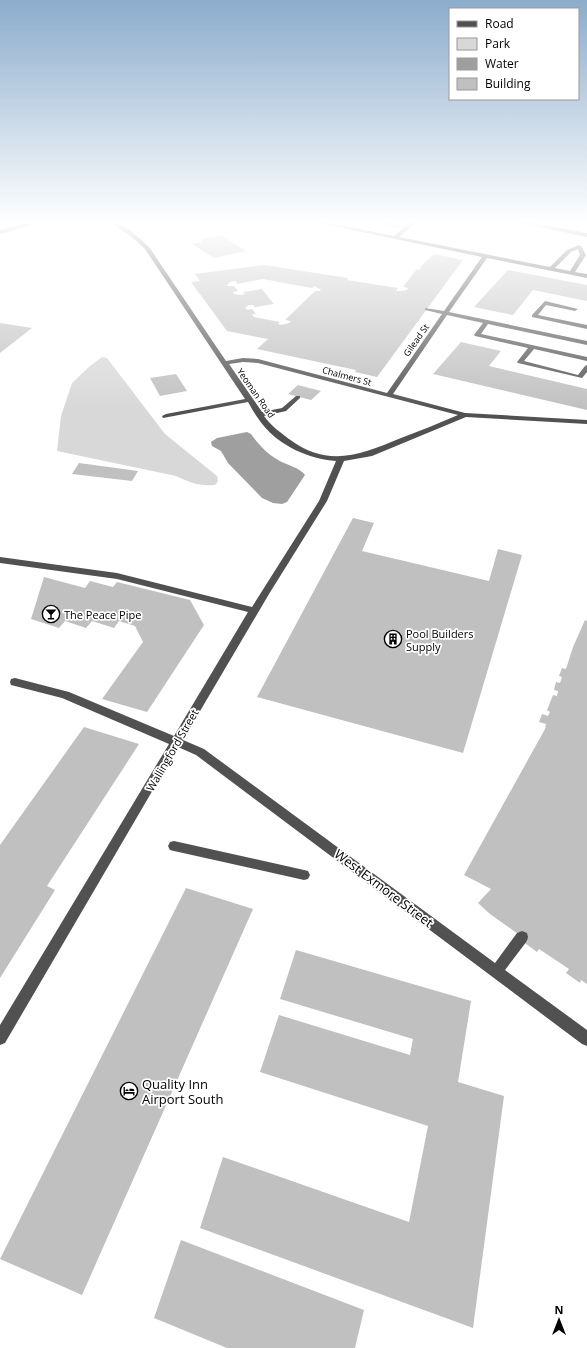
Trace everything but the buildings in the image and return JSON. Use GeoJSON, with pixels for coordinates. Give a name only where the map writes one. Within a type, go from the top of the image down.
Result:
{"type":"FeatureCollection","features":[{"type":"Feature","properties":{"kind":"street","name":"Yeoman Road"},"geometry":{"type":"LineString","coordinates":[[172,285],[266,424],[289,444],[321,458],[340,460],[353,458],[369,454],[465,415]]}},
{"type":"Feature","properties":{"kind":"street","name":"Gilead St"},"geometry":{"type":"LineString","coordinates":[[388,396],[465,285]]}},
{"type":"Feature","properties":{"kind":"street"},"geometry":{"type":"LineString","coordinates":[[524,329],[545,303],[575,310]]}},
{"type":"Feature","properties":{"kind":"street"},"geometry":{"type":"LineString","coordinates":[[427,309],[587,343]]}},
{"type":"Feature","properties":{"kind":"street"},"geometry":{"type":"LineString","coordinates":[[534,316],[587,327]]}},
{"type":"Feature","properties":{"kind":"street"},"geometry":{"type":"LineString","coordinates":[[487,321],[477,335],[587,360]]}},
{"type":"Feature","properties":{"kind":"street"},"geometry":{"type":"LineString","coordinates":[[532,347],[520,362],[580,377],[587,367]]}},
{"type":"Feature","properties":{"kind":"street","name":"Chalmers St"},"geometry":{"type":"LineString","coordinates":[[224,363],[243,360],[258,361],[465,415]]}},
{"type":"Feature","properties":{"kind":"street"},"geometry":{"type":"LineString","coordinates":[[259,414],[284,410],[298,397]]}},
{"type":"Feature","properties":{"kind":"street"},"geometry":{"type":"LineString","coordinates":[[166,416],[250,400]]}},
{"type":"Feature","properties":{"kind":"street"},"geometry":{"type":"LineString","coordinates":[[465,415],[587,422]]}},
{"type":"Feature","properties":{"kind":"street","name":"Wallingford Street"},"geometry":{"type":"LineString","coordinates":[[0,1038],[255,611],[323,501],[340,460]]}},
{"type":"Feature","properties":{"kind":"street"},"geometry":{"type":"LineString","coordinates":[[0,560],[117,576],[255,611]]}},
{"type":"Feature","properties":{"kind":"street","name":"West Exmore Street"},"geometry":{"type":"LineString","coordinates":[[15,682],[65,695],[200,752],[587,1039]]}},
{"type":"Feature","properties":{"kind":"street"},"geometry":{"type":"LineString","coordinates":[[174,846],[304,875]]}},
{"type":"Feature","properties":{"kind":"street"},"geometry":{"type":"LineString","coordinates":[[497,971],[522,937]]}},
{"type":"Feature","properties":{"kind":"green space"},"geometry":{"type":"Polygon","coordinates":[[[102,357],[107,358],[165,434],[217,476],[218,481],[215,485],[195,484],[176,476],[57,451],[61,416],[72,383],[102,357]]]}},
{"type":"Feature","properties":{"kind":"water"},"geometry":{"type":"Polygon","coordinates":[[[247,432],[251,434],[270,455],[299,470],[305,475],[287,502],[282,504],[273,503],[262,498],[228,463],[221,451],[212,446],[211,442],[217,438],[247,432]]]}},
{"type":"Feature","properties":{"kind":"place","name":"The Peace Pipe"},"geometry":{"type":"Point","coordinates":[51,614]}},
{"type":"Feature","properties":{"kind":"place","name":"Pool Builders Supply"},"geometry":{"type":"Point","coordinates":[393,639]}},
{"type":"Feature","properties":{"kind":"place","name":"Quality Inn Airport South"},"geometry":{"type":"Point","coordinates":[129,1091]}}]}
